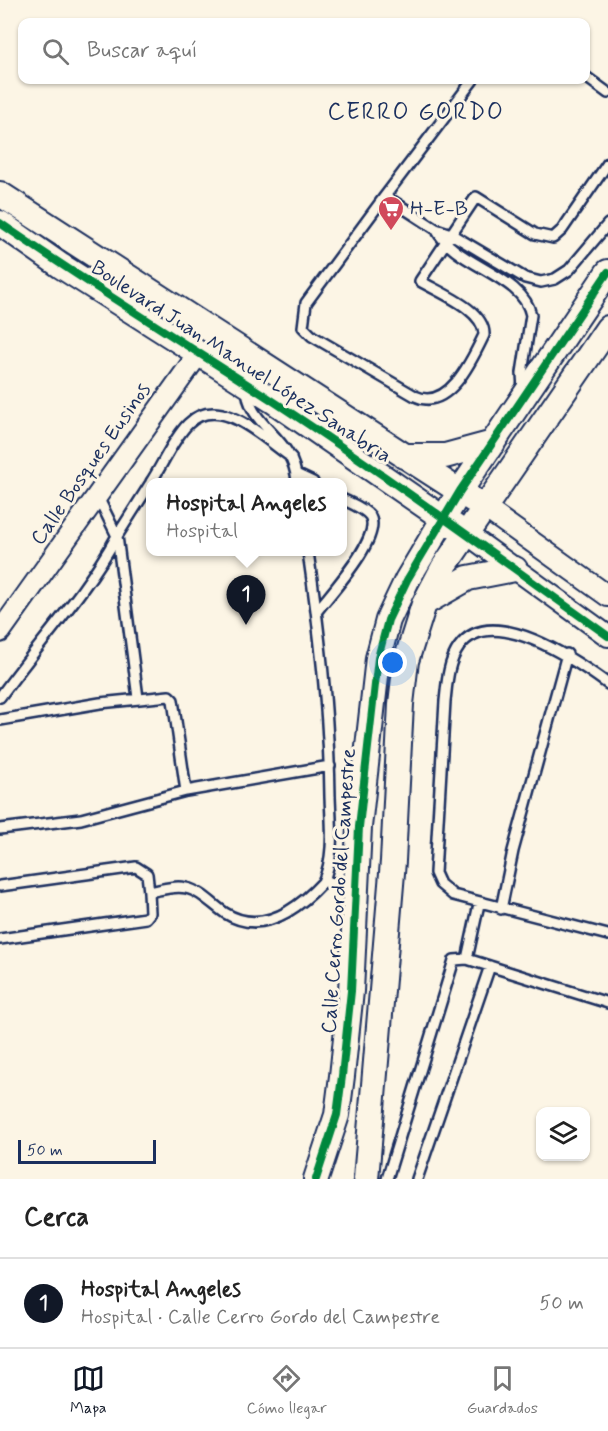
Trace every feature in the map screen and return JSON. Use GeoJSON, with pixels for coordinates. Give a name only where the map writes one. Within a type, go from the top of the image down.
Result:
{"type":"FeatureCollection","features":[{"type":"Feature","properties":{"kind":"street","name":"Boulevard Juan Manuel López Sanabria"},"geometry":{"type":"LineString","coordinates":[[0,194],[460,491],[608,596]]}},
{"type":"Feature","properties":{"kind":"street","name":"Boulevard Juan Manuel López Sanabria"},"geometry":{"type":"LineString","coordinates":[[0,223],[247,384],[443,520],[467,534],[608,636]]}},
{"type":"Feature","properties":{"kind":"street","name":"Calle Cerro Gordo del Campestre"},"geometry":{"type":"LineString","coordinates":[[316,1179],[337,1115],[351,991],[359,827],[378,658],[388,620],[460,491],[608,272]]}},
{"type":"Feature","properties":{"kind":"street"},"geometry":{"type":"LineString","coordinates":[[366,1179],[393,861],[401,704],[406,661],[423,604],[443,568],[608,328]]}},
{"type":"Feature","properties":{"kind":"street","name":"Calle Bosques Eusinos"},"geometry":{"type":"LineString","coordinates":[[0,632],[199,353]]}},
{"type":"Feature","properties":{"kind":"street"},"geometry":{"type":"LineString","coordinates":[[404,456],[446,456],[493,443]]}},
{"type":"Feature","properties":{"kind":"street"},"geometry":{"type":"LineString","coordinates":[[423,604],[468,578],[515,569]]}},
{"type":"Feature","properties":{"kind":"lane"},"geometry":{"type":"LineString","coordinates":[[590,80],[608,93]]}},
{"type":"Feature","properties":{"kind":"lane"},"geometry":{"type":"LineString","coordinates":[[470,84],[306,303],[303,327],[312,336],[424,401],[441,398],[447,393],[484,334],[484,326],[478,315],[420,281],[476,197],[535,234],[553,238],[562,230],[608,163]]}},
{"type":"Feature","properties":{"kind":"lane"},"geometry":{"type":"LineString","coordinates":[[385,196],[436,229],[451,234],[525,278],[541,282],[555,279],[569,270],[608,224]]}},
{"type":"Feature","properties":{"kind":"lane"},"geometry":{"type":"LineString","coordinates":[[436,229],[444,244],[515,290],[529,306],[531,315],[522,373],[523,396]]}},
{"type":"Feature","properties":{"kind":"lane"},"geometry":{"type":"LineString","coordinates":[[247,384],[249,406],[276,435],[291,458],[297,478]]}},
{"type":"Feature","properties":{"kind":"lane"},"geometry":{"type":"LineString","coordinates":[[155,478],[187,425],[208,412],[220,412],[239,421],[291,458]]}},
{"type":"Feature","properties":{"kind":"lane"},"geometry":{"type":"LineString","coordinates":[[0,697],[51,628],[82,592],[146,492]]}},
{"type":"Feature","properties":{"kind":"lane"},"geometry":{"type":"LineString","coordinates":[[98,497],[117,536],[138,698]]}},
{"type":"Feature","properties":{"kind":"lane"},"geometry":{"type":"LineString","coordinates":[[317,611],[362,551],[373,527],[370,516],[347,501]]}},
{"type":"Feature","properties":{"kind":"lane"},"geometry":{"type":"LineString","coordinates":[[149,892],[188,888],[227,914],[247,921],[259,922],[278,918],[294,909],[323,882],[331,849],[330,766],[317,611],[309,556]]}},
{"type":"Feature","properties":{"kind":"lane"},"geometry":{"type":"LineString","coordinates":[[608,684],[567,654],[525,636],[483,631],[471,635],[455,653],[448,675],[435,873],[440,884],[453,895],[479,904],[608,935]]}},
{"type":"Feature","properties":{"kind":"lane"},"geometry":{"type":"LineString","coordinates":[[501,909],[513,851],[567,654]]}},
{"type":"Feature","properties":{"kind":"lane"},"geometry":{"type":"LineString","coordinates":[[0,720],[164,695],[173,700],[186,791]]}},
{"type":"Feature","properties":{"kind":"lane"},"geometry":{"type":"LineString","coordinates":[[0,829],[81,819],[186,791],[330,766]]}},
{"type":"Feature","properties":{"kind":"lane"},"geometry":{"type":"LineString","coordinates":[[0,886],[136,867],[147,874],[150,913],[146,918],[0,939]]}},
{"type":"Feature","properties":{"kind":"lane"},"geometry":{"type":"LineString","coordinates":[[323,882],[356,885]]}},
{"type":"Feature","properties":{"kind":"lane"},"geometry":{"type":"LineString","coordinates":[[467,958],[479,904]]}},
{"type":"Feature","properties":{"kind":"lane"},"geometry":{"type":"LineString","coordinates":[[387,1179],[450,967],[457,958],[467,958],[608,1003]]}},
{"type":"Feature","properties":{"kind":"lane"},"geometry":{"type":"LineString","coordinates":[[417,1179],[490,966]]}},
{"type":"Feature","properties":{"kind":"cycle path"},"geometry":{"type":"LineString","coordinates":[[0,223],[356,456],[608,636]]}},
{"type":"Feature","properties":{"kind":"cycle path"},"geometry":{"type":"LineString","coordinates":[[316,1179],[337,1115],[351,991],[359,827],[378,658],[388,620],[407,580],[460,491],[608,272]]}},
{"type":"Feature","properties":{"kind":"place","name":"H-E-B"},"geometry":{"type":"Point","coordinates":[391,232]}},
{"type":"Feature","properties":{"kind":"place","name":"Hospital Angeles"},"geometry":{"type":"Point","coordinates":[246,625]}},
{"type":"Feature","properties":{"kind":"district","name":"CERRO GORDO"},"geometry":{"type":"Point","coordinates":[416,112]}}]}
